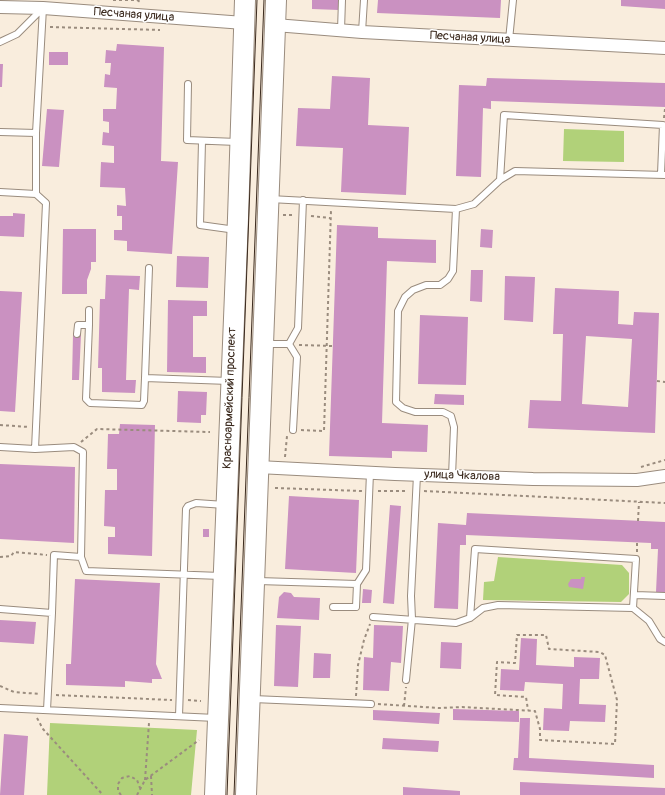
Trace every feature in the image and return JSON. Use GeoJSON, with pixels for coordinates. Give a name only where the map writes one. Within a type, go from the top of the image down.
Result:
{"type":"FeatureCollection","features":[{"type":"Feature","properties":{"kind":"main road","name":"Красноармейский проспект"},"geometry":{"type":"LineString","coordinates":[[216,795],[220,718],[223,576],[238,230],[245,0]]}},
{"type":"Feature","properties":{"kind":"main road"},"geometry":{"type":"LineString","coordinates":[[246,795],[276,0]]}},
{"type":"Feature","properties":{"kind":"main road"},"geometry":{"type":"LineString","coordinates":[[231,373],[262,366]]}},
{"type":"Feature","properties":{"kind":"street","name":"Песчаная улица"},"geometry":{"type":"LineString","coordinates":[[0,7],[43,8],[244,23]]}},
{"type":"Feature","properties":{"kind":"street","name":"Песчаная улица"},"geometry":{"type":"LineString","coordinates":[[275,25],[362,32],[665,48]]}},
{"type":"Feature","properties":{"kind":"street","name":"улица Чкалова"},"geometry":{"type":"LineString","coordinates":[[258,467],[452,476],[637,480],[665,476]]}},
{"type":"Feature","properties":{"kind":"lane"},"geometry":{"type":"LineString","coordinates":[[341,30],[342,0]]}},
{"type":"Feature","properties":{"kind":"lane"},"geometry":{"type":"LineString","coordinates":[[362,32],[364,0]]}},
{"type":"Feature","properties":{"kind":"lane"},"geometry":{"type":"LineString","coordinates":[[509,40],[513,0]]}},
{"type":"Feature","properties":{"kind":"lane"},"geometry":{"type":"LineString","coordinates":[[36,194],[36,133],[43,8]]}},
{"type":"Feature","properties":{"kind":"lane"},"geometry":{"type":"LineString","coordinates":[[0,42],[17,34],[43,8]]}},
{"type":"Feature","properties":{"kind":"lane"},"geometry":{"type":"LineString","coordinates":[[188,84],[187,140],[240,143]]}},
{"type":"Feature","properties":{"kind":"lane"},"geometry":{"type":"LineString","coordinates":[[268,199],[456,209],[474,204],[500,180],[515,171],[663,174],[663,125],[504,115],[500,180]]}},
{"type":"Feature","properties":{"kind":"lane"},"geometry":{"type":"LineString","coordinates":[[0,132],[36,133]]}},
{"type":"Feature","properties":{"kind":"lane"},"geometry":{"type":"LineString","coordinates":[[202,141],[200,225],[238,230]]}},
{"type":"Feature","properties":{"kind":"lane"},"geometry":{"type":"LineString","coordinates":[[0,192],[36,194],[46,203],[34,449]]}},
{"type":"Feature","properties":{"kind":"lane"},"geometry":{"type":"LineString","coordinates":[[290,344],[298,328],[303,200]]}},
{"type":"Feature","properties":{"kind":"lane"},"geometry":{"type":"LineString","coordinates":[[452,476],[454,427],[451,416],[443,412],[415,412],[403,408],[396,402],[398,311],[405,297],[414,290],[426,285],[440,285],[448,280],[453,271],[456,209]]}},
{"type":"Feature","properties":{"kind":"lane"},"geometry":{"type":"LineString","coordinates":[[89,310],[87,402],[93,404],[142,405],[144,402],[149,268]]}},
{"type":"Feature","properties":{"kind":"lane"},"geometry":{"type":"LineString","coordinates":[[77,334],[78,325],[89,325]]}},
{"type":"Feature","properties":{"kind":"lane"},"geometry":{"type":"LineString","coordinates":[[263,344],[290,344]]}},
{"type":"Feature","properties":{"kind":"lane"},"geometry":{"type":"LineString","coordinates":[[290,344],[297,357],[293,430]]}},
{"type":"Feature","properties":{"kind":"lane"},"geometry":{"type":"LineString","coordinates":[[145,378],[231,373]]}},
{"type":"Feature","properties":{"kind":"lane"},"geometry":{"type":"LineString","coordinates":[[0,447],[34,449],[74,447],[83,452],[81,557],[86,571],[223,576]]}},
{"type":"Feature","properties":{"kind":"lane"},"geometry":{"type":"LineString","coordinates":[[333,607],[356,607],[357,584],[366,570],[370,473]]}},
{"type":"Feature","properties":{"kind":"lane"},"geometry":{"type":"LineString","coordinates":[[406,680],[412,619],[411,596],[417,475]]}},
{"type":"Feature","properties":{"kind":"lane"},"geometry":{"type":"LineString","coordinates":[[179,716],[186,509],[188,506],[196,503],[226,505]]}},
{"type":"Feature","properties":{"kind":"lane"},"geometry":{"type":"LineString","coordinates":[[470,618],[475,549],[636,559],[635,595],[633,608]]}},
{"type":"Feature","properties":{"kind":"lane"},"geometry":{"type":"LineString","coordinates":[[47,710],[54,555],[81,557]]}},
{"type":"Feature","properties":{"kind":"lane"},"geometry":{"type":"LineString","coordinates":[[254,581],[357,584]]}},
{"type":"Feature","properties":{"kind":"lane"},"geometry":{"type":"LineString","coordinates":[[635,595],[665,596]]}},
{"type":"Feature","properties":{"kind":"lane"},"geometry":{"type":"LineString","coordinates":[[373,617],[456,623],[470,618],[483,608],[498,605],[633,608],[649,621],[660,639],[665,642]]}},
{"type":"Feature","properties":{"kind":"lane"},"geometry":{"type":"LineString","coordinates":[[0,609],[52,613]]}},
{"type":"Feature","properties":{"kind":"lane"},"geometry":{"type":"LineString","coordinates":[[250,698],[371,704]]}},
{"type":"Feature","properties":{"kind":"lane"},"geometry":{"type":"LineString","coordinates":[[0,708],[220,718]]}},
{"type":"Feature","properties":{"kind":"path"},"geometry":{"type":"LineString","coordinates":[[41,26],[165,30]]}},
{"type":"Feature","properties":{"kind":"path"},"geometry":{"type":"LineString","coordinates":[[302,430],[324,432],[331,203]]}},
{"type":"Feature","properties":{"kind":"path"},"geometry":{"type":"LineString","coordinates":[[300,345],[333,346]]}},
{"type":"Feature","properties":{"kind":"path"},"geometry":{"type":"LineString","coordinates":[[657,381],[665,382]]}},
{"type":"Feature","properties":{"kind":"path"},"geometry":{"type":"LineString","coordinates":[[0,425],[36,428]]}},
{"type":"Feature","properties":{"kind":"path"},"geometry":{"type":"LineString","coordinates":[[74,447],[97,429],[210,432]]}},
{"type":"Feature","properties":{"kind":"path"},"geometry":{"type":"LineString","coordinates":[[285,458],[287,434],[293,430]]}},
{"type":"Feature","properties":{"kind":"path"},"geometry":{"type":"LineString","coordinates":[[275,488],[416,491],[665,503]]}},
{"type":"Feature","properties":{"kind":"path"},"geometry":{"type":"LineString","coordinates":[[638,502],[638,521]]}},
{"type":"Feature","properties":{"kind":"path"},"geometry":{"type":"LineString","coordinates":[[0,557],[11,556],[14,552],[54,555]]}},
{"type":"Feature","properties":{"kind":"path"},"geometry":{"type":"LineString","coordinates":[[356,703],[358,665],[364,640],[373,617]]}},
{"type":"Feature","properties":{"kind":"path"},"geometry":{"type":"LineString","coordinates":[[371,704],[535,711],[540,729],[540,740],[615,744],[617,700],[605,655],[600,652],[549,649],[546,635],[517,635],[515,662],[497,662],[496,695],[526,697],[528,710]]}},
{"type":"Feature","properties":{"kind":"path"},"geometry":{"type":"LineString","coordinates":[[404,706],[406,680]]}},
{"type":"Feature","properties":{"kind":"path"},"geometry":{"type":"LineString","coordinates":[[0,686],[14,692],[201,701]]}},
{"type":"Feature","properties":{"kind":"path"},"geometry":{"type":"LineString","coordinates":[[33,710],[43,729],[103,795]]}},
{"type":"Feature","properties":{"kind":"path"},"geometry":{"type":"LineString","coordinates":[[145,780],[150,715]]}},
{"type":"Feature","properties":{"kind":"path"},"geometry":{"type":"LineString","coordinates":[[137,795],[145,780],[199,740]]}},
{"type":"Feature","properties":{"kind":"path"},"geometry":{"type":"LineString","coordinates":[[121,795],[118,791],[118,784],[122,778],[130,776],[137,780],[140,788]]}},
{"type":"Feature","properties":{"kind":"path"},"geometry":{"type":"LineString","coordinates":[[151,776],[152,795]]}},
{"type":"Feature","properties":{"kind":"green space"},"geometry":{"type":"Polygon","coordinates":[[[564,129],[624,131],[624,162],[563,161],[564,129]]]}},
{"type":"Feature","properties":{"kind":"green space"},"geometry":{"type":"Polygon","coordinates":[[[498,557],[622,565],[629,573],[629,594],[621,602],[483,600],[484,582],[494,581],[498,557]]]}},
{"type":"Feature","properties":{"kind":"green space"},"geometry":{"type":"Polygon","coordinates":[[[50,723],[197,730],[191,795],[47,795],[50,723]]]}},
{"type":"Feature","properties":{"kind":"building"},"geometry":{"type":"Polygon","coordinates":[[[312,0],[339,0],[339,10],[312,9],[312,0]]]}},
{"type":"Feature","properties":{"kind":"building"},"geometry":{"type":"Polygon","coordinates":[[[378,0],[501,0],[500,18],[377,13],[378,0]]]}},
{"type":"Feature","properties":{"kind":"building"},"geometry":{"type":"Polygon","coordinates":[[[621,0],[665,0],[665,9],[621,6],[621,0]]]}},
{"type":"Feature","properties":{"kind":"building"},"geometry":{"type":"Polygon","coordinates":[[[117,44],[164,47],[161,161],[178,162],[172,254],[127,251],[127,241],[114,240],[114,230],[122,230],[122,216],[117,216],[117,205],[126,206],[125,188],[100,187],[101,162],[114,163],[114,146],[102,145],[103,132],[109,133],[109,122],[103,121],[103,109],[116,109],[117,88],[104,87],[105,74],[110,75],[111,63],[105,63],[106,50],[116,51],[117,44]]]}},
{"type":"Feature","properties":{"kind":"building"},"geometry":{"type":"Polygon","coordinates":[[[49,52],[68,52],[68,65],[49,65],[49,52]]]}},
{"type":"Feature","properties":{"kind":"building"},"geometry":{"type":"Polygon","coordinates":[[[0,64],[3,64],[2,87],[0,87],[0,64]]]}},
{"type":"Feature","properties":{"kind":"building"},"geometry":{"type":"Polygon","coordinates":[[[332,76],[370,78],[368,125],[409,127],[406,195],[341,192],[343,148],[296,146],[298,108],[330,109],[332,76]]]}},
{"type":"Feature","properties":{"kind":"building"},"geometry":{"type":"Polygon","coordinates":[[[487,78],[665,83],[665,107],[491,101],[491,109],[483,108],[481,177],[456,176],[459,85],[486,86],[487,78]]]}},
{"type":"Feature","properties":{"kind":"building"},"geometry":{"type":"Polygon","coordinates":[[[47,109],[64,110],[59,167],[42,166],[47,109]]]}},
{"type":"Feature","properties":{"kind":"building"},"geometry":{"type":"Polygon","coordinates":[[[13,213],[25,214],[24,237],[0,236],[0,216],[13,216],[13,213]]]}},
{"type":"Feature","properties":{"kind":"building"},"geometry":{"type":"Polygon","coordinates":[[[337,225],[378,227],[378,238],[436,240],[436,263],[387,261],[382,423],[428,425],[427,452],[392,451],[392,458],[329,456],[337,225]]]}},
{"type":"Feature","properties":{"kind":"building"},"geometry":{"type":"Polygon","coordinates":[[[63,229],[96,229],[96,262],[91,262],[91,269],[87,280],[87,294],[62,294],[63,229]]]}},
{"type":"Feature","properties":{"kind":"building"},"geometry":{"type":"Polygon","coordinates":[[[481,229],[493,230],[492,248],[480,247],[481,229]]]}},
{"type":"Feature","properties":{"kind":"building"},"geometry":{"type":"Polygon","coordinates":[[[177,256],[209,257],[208,288],[176,287],[177,256]]]}},
{"type":"Feature","properties":{"kind":"building"},"geometry":{"type":"Polygon","coordinates":[[[471,270],[483,270],[482,302],[470,301],[471,270]]]}},
{"type":"Feature","properties":{"kind":"building"},"geometry":{"type":"Polygon","coordinates":[[[106,275],[140,276],[139,290],[129,289],[126,380],[136,380],[135,393],[102,392],[102,368],[98,368],[100,299],[105,299],[106,275]]]}},
{"type":"Feature","properties":{"kind":"building"},"geometry":{"type":"Polygon","coordinates":[[[505,276],[535,277],[533,322],[504,320],[505,276]]]}},
{"type":"Feature","properties":{"kind":"building"},"geometry":{"type":"Polygon","coordinates":[[[555,288],[619,291],[618,324],[633,325],[634,312],[659,313],[655,433],[528,428],[530,400],[561,401],[563,334],[553,334],[555,288]],[[586,336],[582,404],[628,407],[632,339],[586,336]]]}},
{"type":"Feature","properties":{"kind":"building"},"geometry":{"type":"Polygon","coordinates":[[[0,291],[22,292],[15,412],[0,411],[0,291]]]}},
{"type":"Feature","properties":{"kind":"building"},"geometry":{"type":"Polygon","coordinates":[[[168,300],[207,301],[207,316],[193,316],[193,357],[206,357],[206,373],[167,372],[168,300]]]}},
{"type":"Feature","properties":{"kind":"building"},"geometry":{"type":"Polygon","coordinates":[[[420,315],[468,317],[466,385],[418,384],[420,315]]]}},
{"type":"Feature","properties":{"kind":"building"},"geometry":{"type":"Polygon","coordinates":[[[73,334],[81,334],[79,380],[72,380],[73,334]]]}},
{"type":"Feature","properties":{"kind":"building"},"geometry":{"type":"Polygon","coordinates":[[[178,391],[207,392],[206,415],[201,415],[201,423],[177,422],[178,391]]]}},
{"type":"Feature","properties":{"kind":"building"},"geometry":{"type":"Polygon","coordinates":[[[435,394],[464,395],[464,405],[434,404],[435,394]]]}},
{"type":"Feature","properties":{"kind":"building"},"geometry":{"type":"Polygon","coordinates":[[[120,424],[155,425],[152,556],[108,554],[108,537],[115,537],[115,527],[104,526],[105,490],[117,490],[117,469],[107,469],[108,434],[119,434],[120,424]]]}},
{"type":"Feature","properties":{"kind":"building"},"geometry":{"type":"Polygon","coordinates":[[[0,464],[75,467],[74,543],[0,539],[0,464]]]}},
{"type":"Feature","properties":{"kind":"building"},"geometry":{"type":"Polygon","coordinates":[[[289,496],[359,500],[356,573],[285,569],[289,496]]]}},
{"type":"Feature","properties":{"kind":"building"},"geometry":{"type":"Polygon","coordinates":[[[390,505],[401,506],[394,604],[383,603],[390,505]]]}},
{"type":"Feature","properties":{"kind":"building"},"geometry":{"type":"Polygon","coordinates":[[[467,513],[665,522],[665,592],[656,592],[658,549],[651,549],[651,543],[466,535],[466,545],[460,545],[458,609],[434,608],[438,523],[466,525],[467,513]]]}},
{"type":"Feature","properties":{"kind":"building"},"geometry":{"type":"Polygon","coordinates":[[[203,529],[209,529],[209,537],[203,537],[203,529]]]}},
{"type":"Feature","properties":{"kind":"building"},"geometry":{"type":"Polygon","coordinates":[[[581,577],[585,577],[583,589],[569,587],[568,584],[571,579],[581,579],[581,577]]]}},
{"type":"Feature","properties":{"kind":"building"},"geometry":{"type":"Polygon","coordinates":[[[75,579],[160,583],[156,664],[162,679],[152,679],[152,683],[125,681],[125,687],[66,685],[66,664],[71,664],[75,579]]]}},
{"type":"Feature","properties":{"kind":"building"},"geometry":{"type":"Polygon","coordinates":[[[363,589],[372,590],[371,603],[362,603],[363,589]]]}},
{"type":"Feature","properties":{"kind":"building"},"geometry":{"type":"Polygon","coordinates":[[[284,592],[291,593],[294,597],[320,598],[319,620],[277,618],[279,597],[284,592]]]}},
{"type":"Feature","properties":{"kind":"building"},"geometry":{"type":"Polygon","coordinates":[[[0,620],[36,622],[34,644],[0,642],[0,620]]]}},
{"type":"Feature","properties":{"kind":"building"},"geometry":{"type":"Polygon","coordinates":[[[276,625],[301,626],[298,687],[274,686],[276,625]]]}},
{"type":"Feature","properties":{"kind":"building"},"geometry":{"type":"Polygon","coordinates":[[[374,625],[403,626],[401,663],[391,662],[389,691],[363,690],[364,657],[373,658],[374,625]]]}},
{"type":"Feature","properties":{"kind":"building"},"geometry":{"type":"Polygon","coordinates":[[[521,638],[537,639],[536,665],[574,667],[574,657],[600,658],[599,679],[580,679],[579,704],[606,705],[605,722],[570,721],[569,731],[543,730],[544,708],[562,709],[563,684],[525,682],[524,691],[500,690],[501,669],[519,670],[521,638]]]}},
{"type":"Feature","properties":{"kind":"building"},"geometry":{"type":"Polygon","coordinates":[[[441,642],[462,643],[461,669],[440,668],[441,642]]]}},
{"type":"Feature","properties":{"kind":"building"},"geometry":{"type":"Polygon","coordinates":[[[314,653],[331,654],[330,678],[313,678],[314,653]]]}},
{"type":"Feature","properties":{"kind":"building"},"geometry":{"type":"Polygon","coordinates":[[[453,709],[519,711],[519,722],[453,720],[453,709]]]}},
{"type":"Feature","properties":{"kind":"building"},"geometry":{"type":"Polygon","coordinates":[[[373,710],[440,713],[439,724],[373,720],[373,710]]]}},
{"type":"Feature","properties":{"kind":"building"},"geometry":{"type":"Polygon","coordinates":[[[520,718],[530,718],[529,758],[654,765],[654,778],[513,770],[514,758],[518,758],[520,718]]]}},
{"type":"Feature","properties":{"kind":"building"},"geometry":{"type":"Polygon","coordinates":[[[4,734],[28,736],[24,795],[0,795],[4,734]]]}},
{"type":"Feature","properties":{"kind":"building"},"geometry":{"type":"Polygon","coordinates":[[[383,738],[439,741],[438,752],[382,749],[383,738]]]}},
{"type":"Feature","properties":{"kind":"building"},"geometry":{"type":"Polygon","coordinates":[[[520,782],[665,788],[665,795],[520,795],[520,782]]]}},
{"type":"Feature","properties":{"kind":"building"},"geometry":{"type":"Polygon","coordinates":[[[403,787],[460,791],[460,795],[403,795],[403,787]]]}},
{"type":"Feature","properties":{"kind":"tram line"},"geometry":{"type":"LineString","coordinates":[[227,795],[257,0]]}},
{"type":"Feature","properties":{"kind":"tram line"},"geometry":{"type":"LineString","coordinates":[[234,795],[264,0]]}}]}
